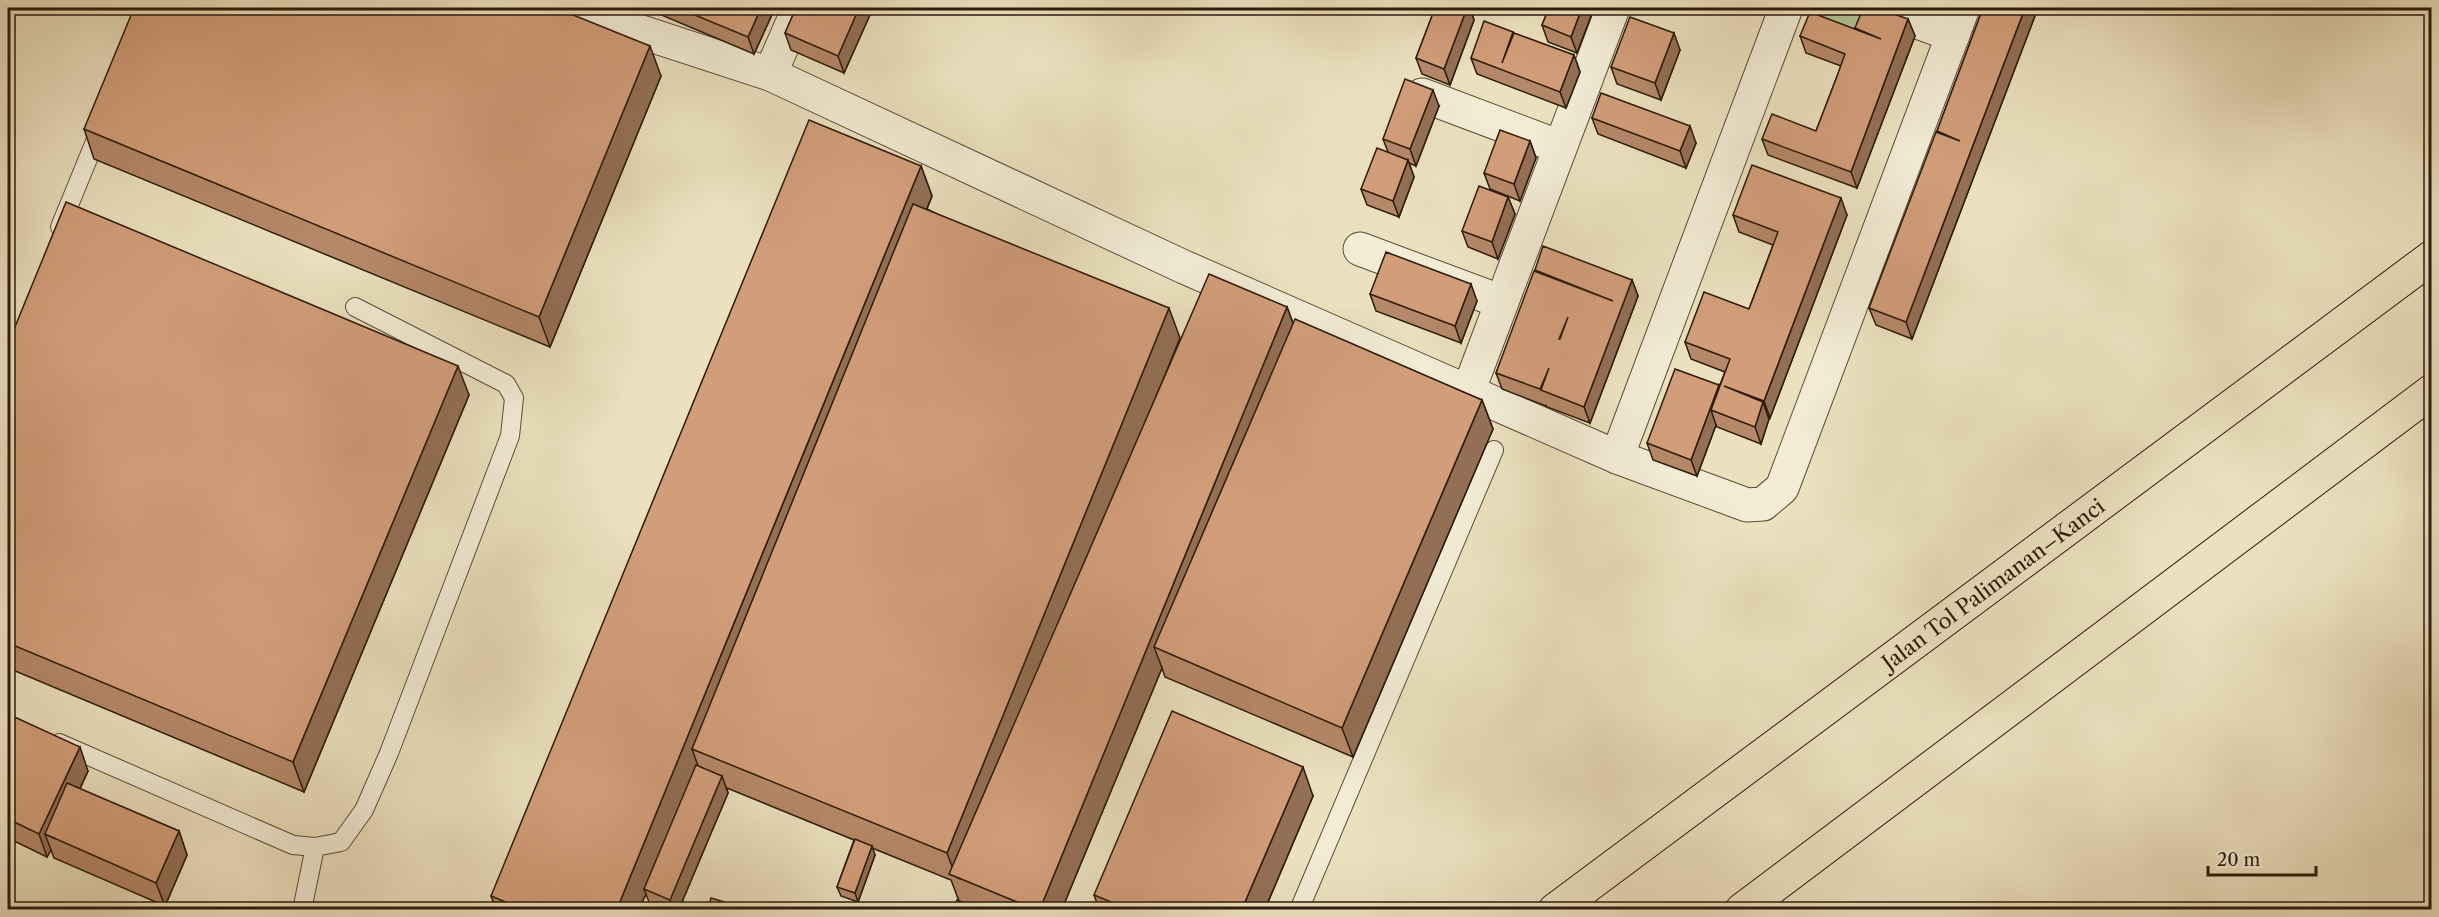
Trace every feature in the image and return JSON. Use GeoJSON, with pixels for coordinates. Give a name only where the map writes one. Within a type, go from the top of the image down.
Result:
{"type":"FeatureCollection","features":[{"type":"Feature","properties":{"kind":"highway","name":"Jalan Tol Palimanan–Kanci"},"geometry":{"type":"LineString","coordinates":[[1555,909],[2432,257]]}},
{"type":"Feature","properties":{"kind":"highway"},"geometry":{"type":"LineString","coordinates":[[1742,909],[2432,391]]}},
{"type":"Feature","properties":{"kind":"street"},"geometry":{"type":"LineString","coordinates":[[575,8],[627,17],[770,74],[1184,267],[1467,392],[1617,457],[1747,505],[1763,504],[1782,488],[1958,21],[1879,8]]}},
{"type":"Feature","properties":{"kind":"street"},"geometry":{"type":"LineString","coordinates":[[770,74],[799,8]]}},
{"type":"Feature","properties":{"kind":"street"},"geometry":{"type":"LineString","coordinates":[[1467,392],[1613,8]]}},
{"type":"Feature","properties":{"kind":"street"},"geometry":{"type":"LineString","coordinates":[[1617,457],[1786,8]]}},
{"type":"Feature","properties":{"kind":"street"},"geometry":{"type":"LineString","coordinates":[[1422,95],[1560,147]]}},
{"type":"Feature","properties":{"kind":"street"},"geometry":{"type":"LineString","coordinates":[[1360,249],[1502,302]]}},
{"type":"Feature","properties":{"kind":"lane"},"geometry":{"type":"LineString","coordinates":[[52,247],[110,106]]}},
{"type":"Feature","properties":{"kind":"lane"},"geometry":{"type":"LineString","coordinates":[[41,735],[293,845],[315,847],[341,842],[364,810],[389,753],[510,436],[514,398],[506,384],[355,307]]}},
{"type":"Feature","properties":{"kind":"lane"},"geometry":{"type":"LineString","coordinates":[[1299,909],[1494,450]]}},
{"type":"Feature","properties":{"kind":"lane"},"geometry":{"type":"LineString","coordinates":[[302,909],[315,847]]}},
{"type":"Feature","properties":{"kind":"green space"},"geometry":{"type":"Polygon","coordinates":[[[1824,8],[1839,8],[1870,19],[1860,44],[1816,28],[1824,8]]]}},
{"type":"Feature","properties":{"kind":"building"},"geometry":{"type":"Polygon","coordinates":[[[134,8],[556,8],[650,46],[539,317],[84,129],[134,8]]]}},
{"type":"Feature","properties":{"kind":"building"},"geometry":{"type":"Polygon","coordinates":[[[678,8],[761,8],[748,37],[678,8]]]}},
{"type":"Feature","properties":{"kind":"building"},"geometry":{"type":"Polygon","coordinates":[[[796,8],[859,8],[838,56],[785,33],[796,8]]]}},
{"type":"Feature","properties":{"kind":"building"},"geometry":{"type":"Polygon","coordinates":[[[1435,8],[1467,8],[1444,69],[1416,58],[1435,8]]]}},
{"type":"Feature","properties":{"kind":"building"},"geometry":{"type":"Polygon","coordinates":[[[1549,8],[1582,8],[1571,37],[1542,25],[1549,8]]]}},
{"type":"Feature","properties":{"kind":"building"},"geometry":{"type":"Polygon","coordinates":[[[1863,8],[1877,8],[1908,19],[1851,172],[1762,139],[1772,114],[1816,131],[1836,79],[1845,54],[1800,36],[1810,12],[1881,39],[1855,28],[1863,8]]]}},
{"type":"Feature","properties":{"kind":"building"},"geometry":{"type":"Polygon","coordinates":[[[1983,8],[2025,8],[1906,322],[1869,308],[1936,132],[1960,141],[1937,131],[1983,8]]]}},
{"type":"Feature","properties":{"kind":"building"},"geometry":{"type":"Polygon","coordinates":[[[1630,17],[1674,33],[1655,83],[1611,67],[1630,17]]]}},
{"type":"Feature","properties":{"kind":"building"},"geometry":{"type":"Polygon","coordinates":[[[1484,21],[1513,32],[1502,63],[1514,33],[1574,55],[1560,92],[1471,58],[1484,21]]]}},
{"type":"Feature","properties":{"kind":"building"},"geometry":{"type":"Polygon","coordinates":[[[1405,79],[1433,90],[1410,149],[1383,139],[1405,79]]]}},
{"type":"Feature","properties":{"kind":"building"},"geometry":{"type":"Polygon","coordinates":[[[1601,93],[1690,126],[1680,151],[1592,118],[1601,93]]]}},
{"type":"Feature","properties":{"kind":"building"},"geometry":{"type":"Polygon","coordinates":[[[809,120],[921,166],[617,909],[523,909],[491,896],[809,120]]]}},
{"type":"Feature","properties":{"kind":"building"},"geometry":{"type":"Polygon","coordinates":[[[1500,130],[1530,141],[1514,184],[1484,173],[1500,130]]]}},
{"type":"Feature","properties":{"kind":"building"},"geometry":{"type":"Polygon","coordinates":[[[1377,148],[1408,160],[1393,201],[1361,189],[1377,148]]]}},
{"type":"Feature","properties":{"kind":"building"},"geometry":{"type":"Polygon","coordinates":[[[1752,165],[1841,198],[1764,401],[1724,386],[1763,402],[1755,427],[1711,410],[1730,359],[1685,342],[1704,292],[1749,309],[1759,283],[1778,232],[1733,215],[1752,165]]]}},
{"type":"Feature","properties":{"kind":"building"},"geometry":{"type":"Polygon","coordinates":[[[1479,186],[1508,197],[1492,242],[1462,231],[1479,186]]]}},
{"type":"Feature","properties":{"kind":"building"},"geometry":{"type":"Polygon","coordinates":[[[66,202],[458,366],[293,762],[8,643],[8,344],[66,202]]]}},
{"type":"Feature","properties":{"kind":"building"},"geometry":{"type":"Polygon","coordinates":[[[913,204],[1169,308],[947,853],[692,749],[913,204]]]}},
{"type":"Feature","properties":{"kind":"building"},"geometry":{"type":"Polygon","coordinates":[[[1543,246],[1632,280],[1584,407],[1541,390],[1549,368],[1540,389],[1496,373],[1534,271],[1613,301],[1535,270],[1543,246]]]}},
{"type":"Feature","properties":{"kind":"building"},"geometry":{"type":"Polygon","coordinates":[[[1386,252],[1471,284],[1455,326],[1370,294],[1386,252]]]}},
{"type":"Feature","properties":{"kind":"building"},"geometry":{"type":"Polygon","coordinates":[[[1209,274],[1287,307],[1040,909],[1034,909],[949,874],[1209,274]]]}},
{"type":"Feature","properties":{"kind":"building"},"geometry":{"type":"Polygon","coordinates":[[[1295,319],[1482,400],[1342,728],[1154,647],[1295,319]]]}},
{"type":"Feature","properties":{"kind":"building"},"geometry":{"type":"Polygon","coordinates":[[[1675,369],[1719,385],[1691,460],[1647,443],[1675,369]]]}},
{"type":"Feature","properties":{"kind":"building"},"geometry":{"type":"Polygon","coordinates":[[[1172,711],[1303,767],[1242,909],[1128,909],[1094,895],[1172,711]]]}},
{"type":"Feature","properties":{"kind":"building"},"geometry":{"type":"Polygon","coordinates":[[[8,714],[80,747],[39,834],[8,819],[8,714]]]}},
{"type":"Feature","properties":{"kind":"building"},"geometry":{"type":"Polygon","coordinates":[[[696,765],[722,776],[670,900],[644,889],[696,765]]]}},
{"type":"Feature","properties":{"kind":"building"},"geometry":{"type":"Polygon","coordinates":[[[67,783],[179,831],[156,883],[45,834],[67,783]]]}},
{"type":"Feature","properties":{"kind":"building"},"geometry":{"type":"Polygon","coordinates":[[[855,839],[872,846],[855,893],[837,887],[855,839]]]}},
{"type":"Feature","properties":{"kind":"building"},"geometry":{"type":"Polygon","coordinates":[[[711,898],[748,909],[708,909],[711,898]]]}},
{"type":"Feature","properties":{"kind":"building"},"geometry":{"type":"Polygon","coordinates":[[[957,900],[978,909],[953,909],[957,900]]]}}]}
